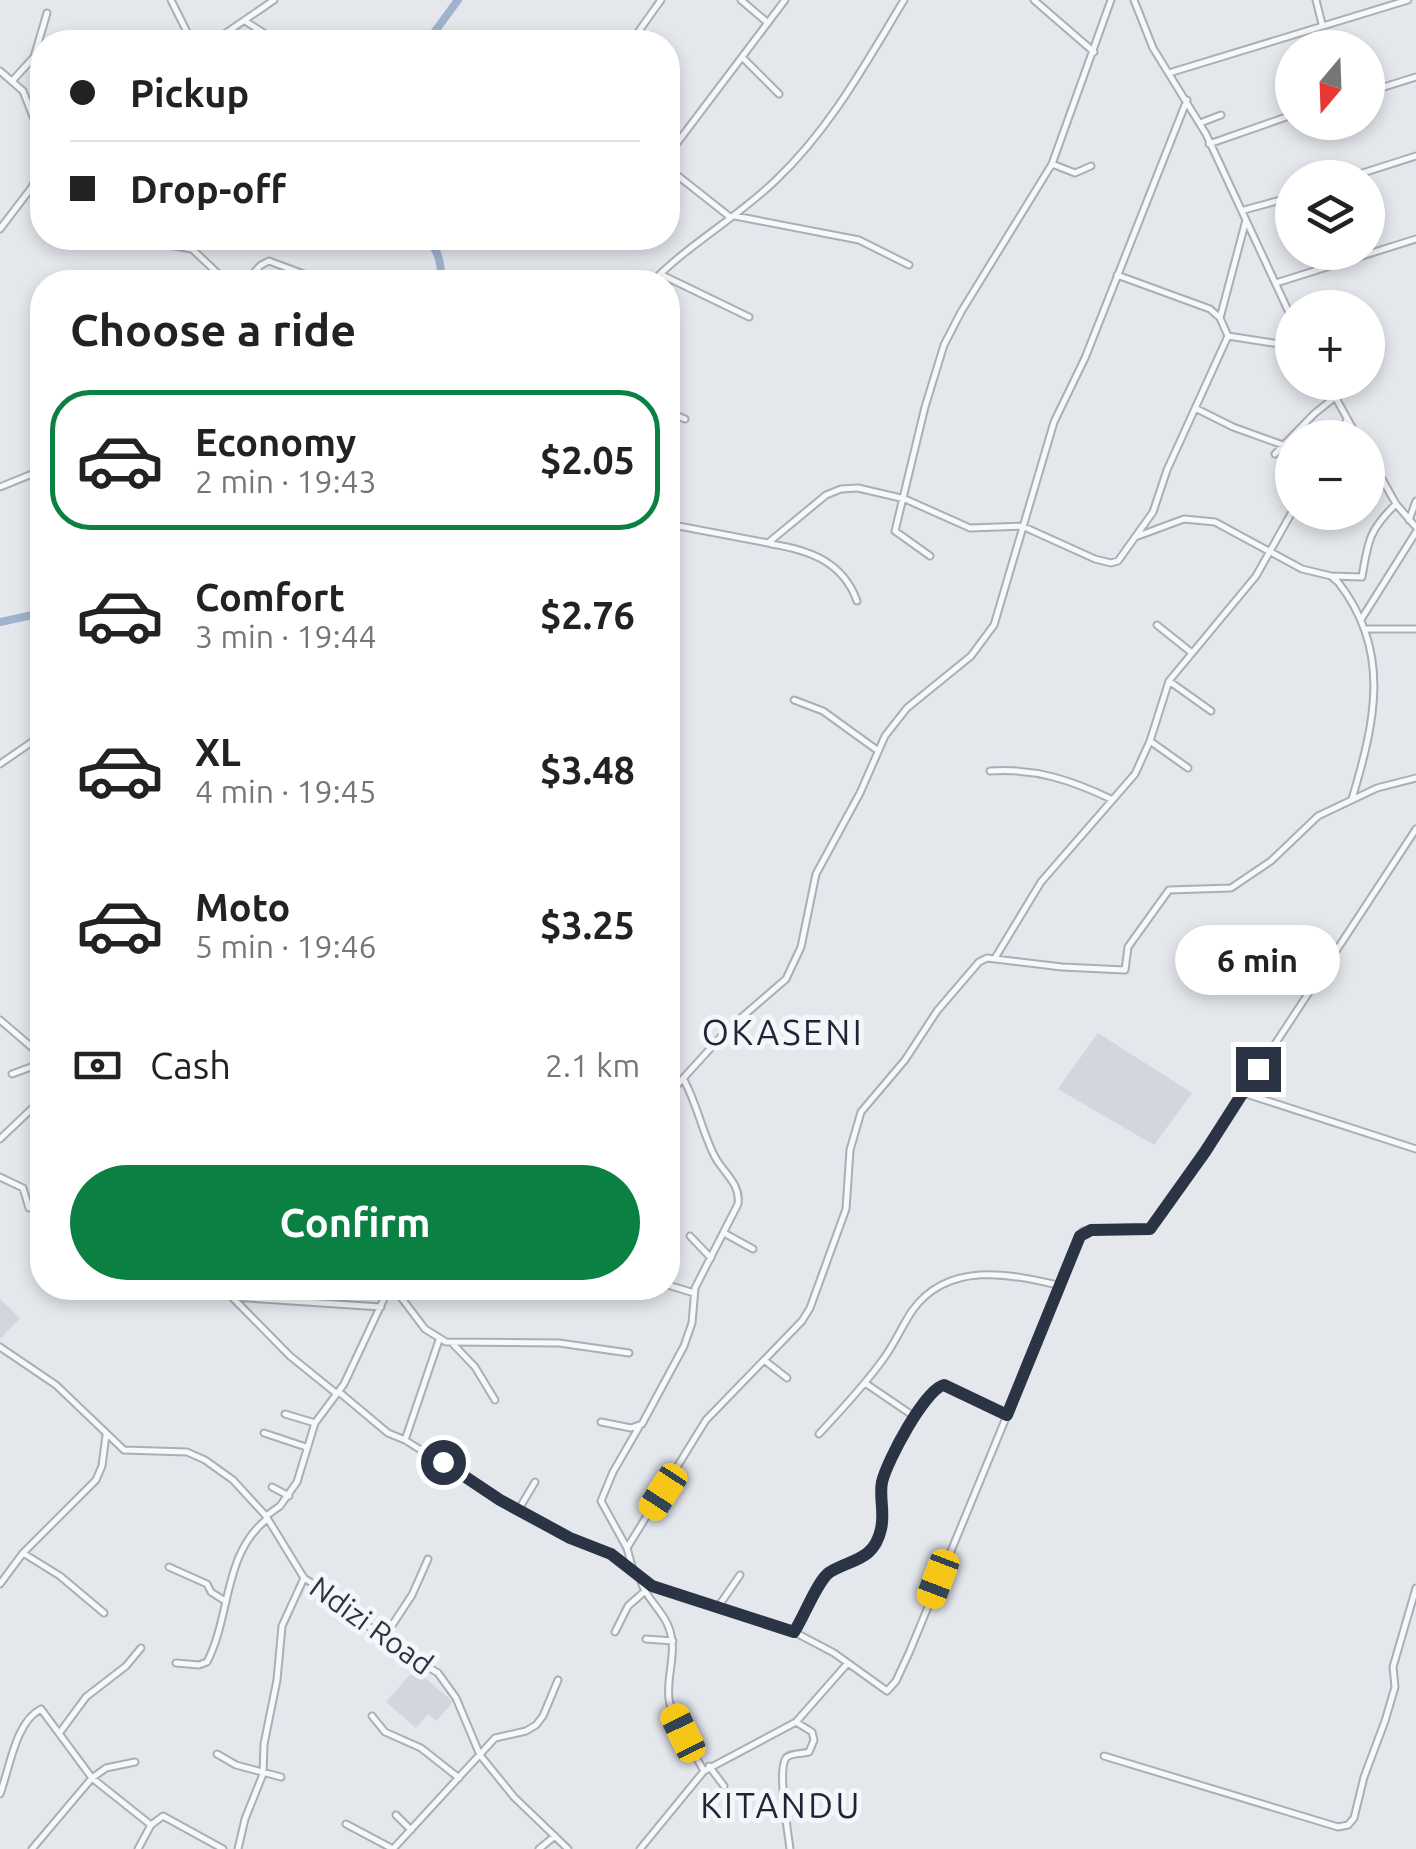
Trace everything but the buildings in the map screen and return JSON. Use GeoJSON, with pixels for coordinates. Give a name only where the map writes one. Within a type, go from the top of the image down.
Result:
{"type":"FeatureCollection","features":[{"type":"Feature","properties":{"kind":"street"},"geometry":{"type":"LineString","coordinates":[[171,0],[184,30]]}},
{"type":"Feature","properties":{"kind":"street"},"geometry":{"type":"LineString","coordinates":[[231,30],[274,0]]}},
{"type":"Feature","properties":{"kind":"street"},"geometry":{"type":"LineString","coordinates":[[640,30],[662,0]]}},
{"type":"Feature","properties":{"kind":"street"},"geometry":{"type":"LineString","coordinates":[[741,0],[768,23]]}},
{"type":"Feature","properties":{"kind":"street"},"geometry":{"type":"LineString","coordinates":[[680,138],[785,0]]}},
{"type":"Feature","properties":{"kind":"street"},"geometry":{"type":"LineString","coordinates":[[665,270],[773,184],[814,141],[904,0]]}},
{"type":"Feature","properties":{"kind":"street"},"geometry":{"type":"LineString","coordinates":[[1034,0],[1094,52]]}},
{"type":"Feature","properties":{"kind":"street"},"geometry":{"type":"LineString","coordinates":[[930,556],[895,531],[925,407],[951,330],[1052,164],[1111,0]]}},
{"type":"Feature","properties":{"kind":"street"},"geometry":{"type":"LineString","coordinates":[[1134,0],[1153,48],[1200,123],[1279,290]]}},
{"type":"Feature","properties":{"kind":"street"},"geometry":{"type":"LineString","coordinates":[[1316,0],[1322,24]]}},
{"type":"Feature","properties":{"kind":"street"},"geometry":{"type":"LineString","coordinates":[[1169,73],[1408,0]]}},
{"type":"Feature","properties":{"kind":"street"},"geometry":{"type":"LineString","coordinates":[[42,30],[47,13]]}},
{"type":"Feature","properties":{"kind":"street"},"geometry":{"type":"LineString","coordinates":[[245,21],[259,30]]}},
{"type":"Feature","properties":{"kind":"street"},"geometry":{"type":"LineString","coordinates":[[742,58],[779,94]]}},
{"type":"Feature","properties":{"kind":"street"},"geometry":{"type":"LineString","coordinates":[[13,80],[30,61]]}},
{"type":"Feature","properties":{"kind":"street"},"geometry":{"type":"LineString","coordinates":[[0,71],[13,80],[30,107]]}},
{"type":"Feature","properties":{"kind":"street"},"geometry":{"type":"LineString","coordinates":[[1385,86],[1416,76]]}},
{"type":"Feature","properties":{"kind":"street"},"geometry":{"type":"LineString","coordinates":[[680,1084],[728,1029],[786,979],[801,948],[816,874],[860,793],[877,750],[907,708],[962,666],[994,625],[1054,422],[1085,358],[1187,100]]}},
{"type":"Feature","properties":{"kind":"street"},"geometry":{"type":"LineString","coordinates":[[1200,123],[1222,115]]}},
{"type":"Feature","properties":{"kind":"street"},"geometry":{"type":"LineString","coordinates":[[1210,144],[1275,121]]}},
{"type":"Feature","properties":{"kind":"street"},"geometry":{"type":"LineString","coordinates":[[1385,166],[1416,156]]}},
{"type":"Feature","properties":{"kind":"street"},"geometry":{"type":"LineString","coordinates":[[1052,164],[1074,172],[1091,166]]}},
{"type":"Feature","properties":{"kind":"street"},"geometry":{"type":"LineString","coordinates":[[680,177],[731,216],[859,240],[909,265]]}},
{"type":"Feature","properties":{"kind":"street"},"geometry":{"type":"LineString","coordinates":[[0,229],[30,190]]}},
{"type":"Feature","properties":{"kind":"street"},"geometry":{"type":"LineString","coordinates":[[1245,214],[1275,203]]}},
{"type":"Feature","properties":{"kind":"street"},"geometry":{"type":"LineString","coordinates":[[1220,318],[1245,214]]}},
{"type":"Feature","properties":{"kind":"street"},"geometry":{"type":"LineString","coordinates":[[1276,283],[1416,239]]}},
{"type":"Feature","properties":{"kind":"street"},"geometry":{"type":"LineString","coordinates":[[193,250],[214,270]]}},
{"type":"Feature","properties":{"kind":"street"},"geometry":{"type":"LineString","coordinates":[[257,270],[266,262],[290,270]]}},
{"type":"Feature","properties":{"kind":"street"},"geometry":{"type":"LineString","coordinates":[[768,543],[813,504],[841,488],[872,489],[905,498],[970,528],[1022,526],[1111,563],[1118,561],[1138,536],[1158,500],[1167,470],[1228,336],[1220,318],[1197,302],[1117,276]]}},
{"type":"Feature","properties":{"kind":"street"},"geometry":{"type":"LineString","coordinates":[[680,284],[749,317]]}},
{"type":"Feature","properties":{"kind":"street"},"geometry":{"type":"LineString","coordinates":[[1228,336],[1275,343]]}},
{"type":"Feature","properties":{"kind":"street"},"geometry":{"type":"LineString","coordinates":[[1308,420],[1332,400]]}},
{"type":"Feature","properties":{"kind":"street"},"geometry":{"type":"LineString","coordinates":[[1337,400],[1347,420]]}},
{"type":"Feature","properties":{"kind":"street"},"geometry":{"type":"LineString","coordinates":[[1194,408],[1232,428],[1275,443]]}},
{"type":"Feature","properties":{"kind":"street"},"geometry":{"type":"LineString","coordinates":[[680,417],[685,419]]}},
{"type":"Feature","properties":{"kind":"street"},"geometry":{"type":"LineString","coordinates":[[0,487],[30,475]]}},
{"type":"Feature","properties":{"kind":"street"},"geometry":{"type":"LineString","coordinates":[[1362,620],[1416,529],[1385,484]]}},
{"type":"Feature","properties":{"kind":"street"},"geometry":{"type":"LineString","coordinates":[[1409,520],[1416,502]]}},
{"type":"Feature","properties":{"kind":"street"},"geometry":{"type":"LineString","coordinates":[[1138,536],[1171,522],[1200,518],[1215,522],[1302,569],[1331,576],[1362,577],[1368,538],[1396,504]]}},
{"type":"Feature","properties":{"kind":"street"},"geometry":{"type":"LineString","coordinates":[[680,526],[791,547],[824,560],[846,577],[857,601]]}},
{"type":"Feature","properties":{"kind":"street"},"geometry":{"type":"LineString","coordinates":[[994,958],[1041,882],[1130,781],[1150,742],[1169,681],[1244,592],[1282,530]]}},
{"type":"Feature","properties":{"kind":"street"},"geometry":{"type":"LineString","coordinates":[[1331,576],[1344,590],[1367,630],[1374,667],[1374,704],[1352,799]]}},
{"type":"Feature","properties":{"kind":"street"},"geometry":{"type":"LineString","coordinates":[[1157,625],[1192,653]]}},
{"type":"Feature","properties":{"kind":"street"},"geometry":{"type":"LineString","coordinates":[[1367,630],[1416,629]]}},
{"type":"Feature","properties":{"kind":"street"},"geometry":{"type":"LineString","coordinates":[[1169,681],[1211,710]]}},
{"type":"Feature","properties":{"kind":"street"},"geometry":{"type":"LineString","coordinates":[[794,700],[813,705],[877,750]]}},
{"type":"Feature","properties":{"kind":"street"},"geometry":{"type":"LineString","coordinates":[[1150,742],[1188,768]]}},
{"type":"Feature","properties":{"kind":"street"},"geometry":{"type":"LineString","coordinates":[[0,764],[30,743]]}},
{"type":"Feature","properties":{"kind":"street"},"geometry":{"type":"LineString","coordinates":[[990,771],[1048,774],[1111,799]]}},
{"type":"Feature","properties":{"kind":"street"},"geometry":{"type":"LineString","coordinates":[[626,1548],[706,1420],[802,1320],[817,1295],[846,1210],[850,1150],[861,1112],[979,962],[994,958],[1062,968],[1125,970],[1128,947],[1168,890],[1230,888],[1271,861],[1318,816],[1352,799],[1416,778]]}},
{"type":"Feature","properties":{"kind":"street"},"geometry":{"type":"LineString","coordinates":[[233,1300],[290,1356],[388,1433],[570,1538],[611,1554],[665,1592],[794,1632],[882,1691],[889,1690],[1083,1231],[1141,1230],[1156,1223],[1416,829]]}},
{"type":"Feature","properties":{"kind":"street"},"geometry":{"type":"LineString","coordinates":[[1246,982],[1268,962],[1312,987]]}},
{"type":"Feature","properties":{"kind":"street"},"geometry":{"type":"LineString","coordinates":[[0,1020],[30,1049]]}},
{"type":"Feature","properties":{"kind":"street"},"geometry":{"type":"LineString","coordinates":[[12,1074],[30,1066]]}},
{"type":"Feature","properties":{"kind":"street"},"geometry":{"type":"LineString","coordinates":[[633,1571],[602,1501],[613,1472],[684,1346],[692,1324],[694,1293],[738,1204],[738,1190],[714,1156],[684,1080]]}},
{"type":"Feature","properties":{"kind":"street"},"geometry":{"type":"LineString","coordinates":[[1243,1094],[1416,1149]]}},
{"type":"Feature","properties":{"kind":"street"},"geometry":{"type":"LineString","coordinates":[[0,1140],[30,1111]]}},
{"type":"Feature","properties":{"kind":"street"},"geometry":{"type":"LineString","coordinates":[[0,1177],[23,1188],[30,1208]]}},
{"type":"Feature","properties":{"kind":"street"},"geometry":{"type":"LineString","coordinates":[[724,1232],[753,1249]]}},
{"type":"Feature","properties":{"kind":"street"},"geometry":{"type":"LineString","coordinates":[[690,1236],[711,1258]]}},
{"type":"Feature","properties":{"kind":"street"},"geometry":{"type":"LineString","coordinates":[[820,1434],[865,1383],[915,1307],[956,1277],[976,1273],[1061,1286]]}},
{"type":"Feature","properties":{"kind":"street"},"geometry":{"type":"LineString","coordinates":[[680,1289],[694,1293]]}},
{"type":"Feature","properties":{"kind":"street"},"geometry":{"type":"LineString","coordinates":[[275,1300],[381,1307]]}},
{"type":"Feature","properties":{"kind":"street"},"geometry":{"type":"LineString","coordinates":[[176,1663],[207,1662],[220,1628],[233,1571],[255,1532],[297,1482],[314,1423],[338,1393],[385,1300]]}},
{"type":"Feature","properties":{"kind":"street"},"geometry":{"type":"LineString","coordinates":[[402,1300],[425,1329],[439,1340],[453,1344],[560,1343],[629,1352]]}},
{"type":"Feature","properties":{"kind":"street"},"geometry":{"type":"LineString","coordinates":[[405,1440],[439,1340]]}},
{"type":"Feature","properties":{"kind":"street"},"geometry":{"type":"LineString","coordinates":[[453,1344],[475,1367],[495,1400]]}},
{"type":"Feature","properties":{"kind":"street","name":"Ndizi Road"},"geometry":{"type":"LineString","coordinates":[[0,1347],[65,1393],[124,1450],[170,1450],[205,1460],[233,1480],[266,1518],[304,1578],[444,1680],[456,1698],[480,1755],[514,1797],[568,1849]]}},
{"type":"Feature","properties":{"kind":"street"},"geometry":{"type":"LineString","coordinates":[[764,1360],[787,1378]]}},
{"type":"Feature","properties":{"kind":"street"},"geometry":{"type":"LineString","coordinates":[[865,1383],[915,1416]]}},
{"type":"Feature","properties":{"kind":"street"},"geometry":{"type":"LineString","coordinates":[[794,1632],[827,1574],[857,1562],[878,1537],[882,1480],[915,1416],[938,1385],[1007,1415]]}},
{"type":"Feature","properties":{"kind":"street"},"geometry":{"type":"LineString","coordinates":[[285,1414],[314,1423]]}},
{"type":"Feature","properties":{"kind":"street"},"geometry":{"type":"LineString","coordinates":[[601,1422],[640,1426]]}},
{"type":"Feature","properties":{"kind":"street"},"geometry":{"type":"LineString","coordinates":[[264,1434],[306,1448]]}},
{"type":"Feature","properties":{"kind":"street"},"geometry":{"type":"LineString","coordinates":[[0,1584],[23,1553],[96,1480],[106,1436]]}},
{"type":"Feature","properties":{"kind":"street"},"geometry":{"type":"LineString","coordinates":[[519,1509],[535,1482]]}},
{"type":"Feature","properties":{"kind":"street"},"geometry":{"type":"LineString","coordinates":[[272,1487],[289,1496]]}},
{"type":"Feature","properties":{"kind":"street"},"geometry":{"type":"LineString","coordinates":[[23,1553],[104,1613]]}},
{"type":"Feature","properties":{"kind":"street"},"geometry":{"type":"LineString","coordinates":[[383,1639],[412,1596],[428,1559]]}},
{"type":"Feature","properties":{"kind":"street"},"geometry":{"type":"LineString","coordinates":[[169,1567],[207,1584],[211,1592],[225,1601]]}},
{"type":"Feature","properties":{"kind":"street"},"geometry":{"type":"LineString","coordinates":[[718,1607],[740,1574]]}},
{"type":"Feature","properties":{"kind":"street"},"geometry":{"type":"LineString","coordinates":[[238,1849],[245,1818],[258,1794],[264,1770],[264,1744],[277,1680],[282,1626],[304,1578]]}},
{"type":"Feature","properties":{"kind":"street"},"geometry":{"type":"LineString","coordinates":[[640,1578],[644,1592],[659,1608],[672,1641],[670,1702],[707,1769],[724,1786]]}},
{"type":"Feature","properties":{"kind":"street"},"geometry":{"type":"LineString","coordinates":[[1104,1756],[1338,1827],[1348,1825],[1354,1818],[1386,1720],[1394,1687],[1393,1667],[1416,1588]]}},
{"type":"Feature","properties":{"kind":"street"},"geometry":{"type":"LineString","coordinates":[[615,1632],[628,1606],[644,1592]]}},
{"type":"Feature","properties":{"kind":"street"},"geometry":{"type":"LineString","coordinates":[[646,1639],[672,1641]]}},
{"type":"Feature","properties":{"kind":"street"},"geometry":{"type":"LineString","coordinates":[[61,1731],[86,1697],[126,1666],[141,1648]]}},
{"type":"Feature","properties":{"kind":"street"},"geometry":{"type":"LineString","coordinates":[[640,1849],[707,1769],[796,1722],[847,1664]]}},
{"type":"Feature","properties":{"kind":"street"},"geometry":{"type":"LineString","coordinates":[[346,1824],[393,1849],[499,1734],[526,1731],[536,1725],[558,1680]]}},
{"type":"Feature","properties":{"kind":"street"},"geometry":{"type":"LineString","coordinates":[[0,1794],[20,1734],[35,1711],[44,1710],[92,1778],[151,1826]]}},
{"type":"Feature","properties":{"kind":"street"},"geometry":{"type":"LineString","coordinates":[[372,1716],[386,1732],[421,1748],[460,1778]]}},
{"type":"Feature","properties":{"kind":"street"},"geometry":{"type":"LineString","coordinates":[[790,1849],[786,1759],[809,1752],[814,1740],[812,1732],[796,1722]]}},
{"type":"Feature","properties":{"kind":"street"},"geometry":{"type":"LineString","coordinates":[[217,1754],[236,1765],[281,1777]]}},
{"type":"Feature","properties":{"kind":"street"},"geometry":{"type":"LineString","coordinates":[[32,1849],[92,1778],[106,1768],[135,1762]]}},
{"type":"Feature","properties":{"kind":"street"},"geometry":{"type":"LineString","coordinates":[[396,1815],[411,1830]]}},
{"type":"Feature","properties":{"kind":"street"},"geometry":{"type":"LineString","coordinates":[[138,1849],[151,1826],[163,1816],[223,1849]]}},
{"type":"Feature","properties":{"kind":"street"},"geometry":{"type":"LineString","coordinates":[[538,1849],[555,1836]]}},
{"type":"Feature","properties":{"kind":"shaded area"},"geometry":{"type":"Polygon","coordinates":[[[1098,1033],[1192,1093],[1154,1145],[1058,1089],[1098,1033]]]}},
{"type":"Feature","properties":{"kind":"shaded area"},"geometry":{"type":"Polygon","coordinates":[[[0,1299],[20,1318],[0,1339],[0,1299]]]}},
{"type":"Feature","properties":{"kind":"shaded area"},"geometry":{"type":"Polygon","coordinates":[[[415,1669],[453,1702],[436,1721],[428,1714],[416,1728],[386,1702],[415,1669]]]}},
{"type":"Feature","properties":{"kind":"waterway"},"geometry":{"type":"LineString","coordinates":[[436,30],[458,0]]}},
{"type":"Feature","properties":{"kind":"waterway"},"geometry":{"type":"LineString","coordinates":[[436,250],[441,270]]}},
{"type":"Feature","properties":{"kind":"waterway"},"geometry":{"type":"LineString","coordinates":[[0,622],[30,616]]}},
{"type":"Feature","properties":{"kind":"district","name":"OKASENI"},"geometry":{"type":"Point","coordinates":[783,1033]}},
{"type":"Feature","properties":{"kind":"district","name":"KITANDU"},"geometry":{"type":"Point","coordinates":[781,1806]}},
{"type":"Feature","properties":{"kind":"route"},"geometry":{"type":"LineString","coordinates":[[443,1462],[500,1500],[570,1538],[611,1554],[652,1586],[794,1632],[827,1574],[857,1562],[874,1544],[881,1530],[882,1480],[915,1416],[934,1389],[944,1385],[1007,1415],[1083,1231],[1150,1229],[1258,1069]]}}]}
